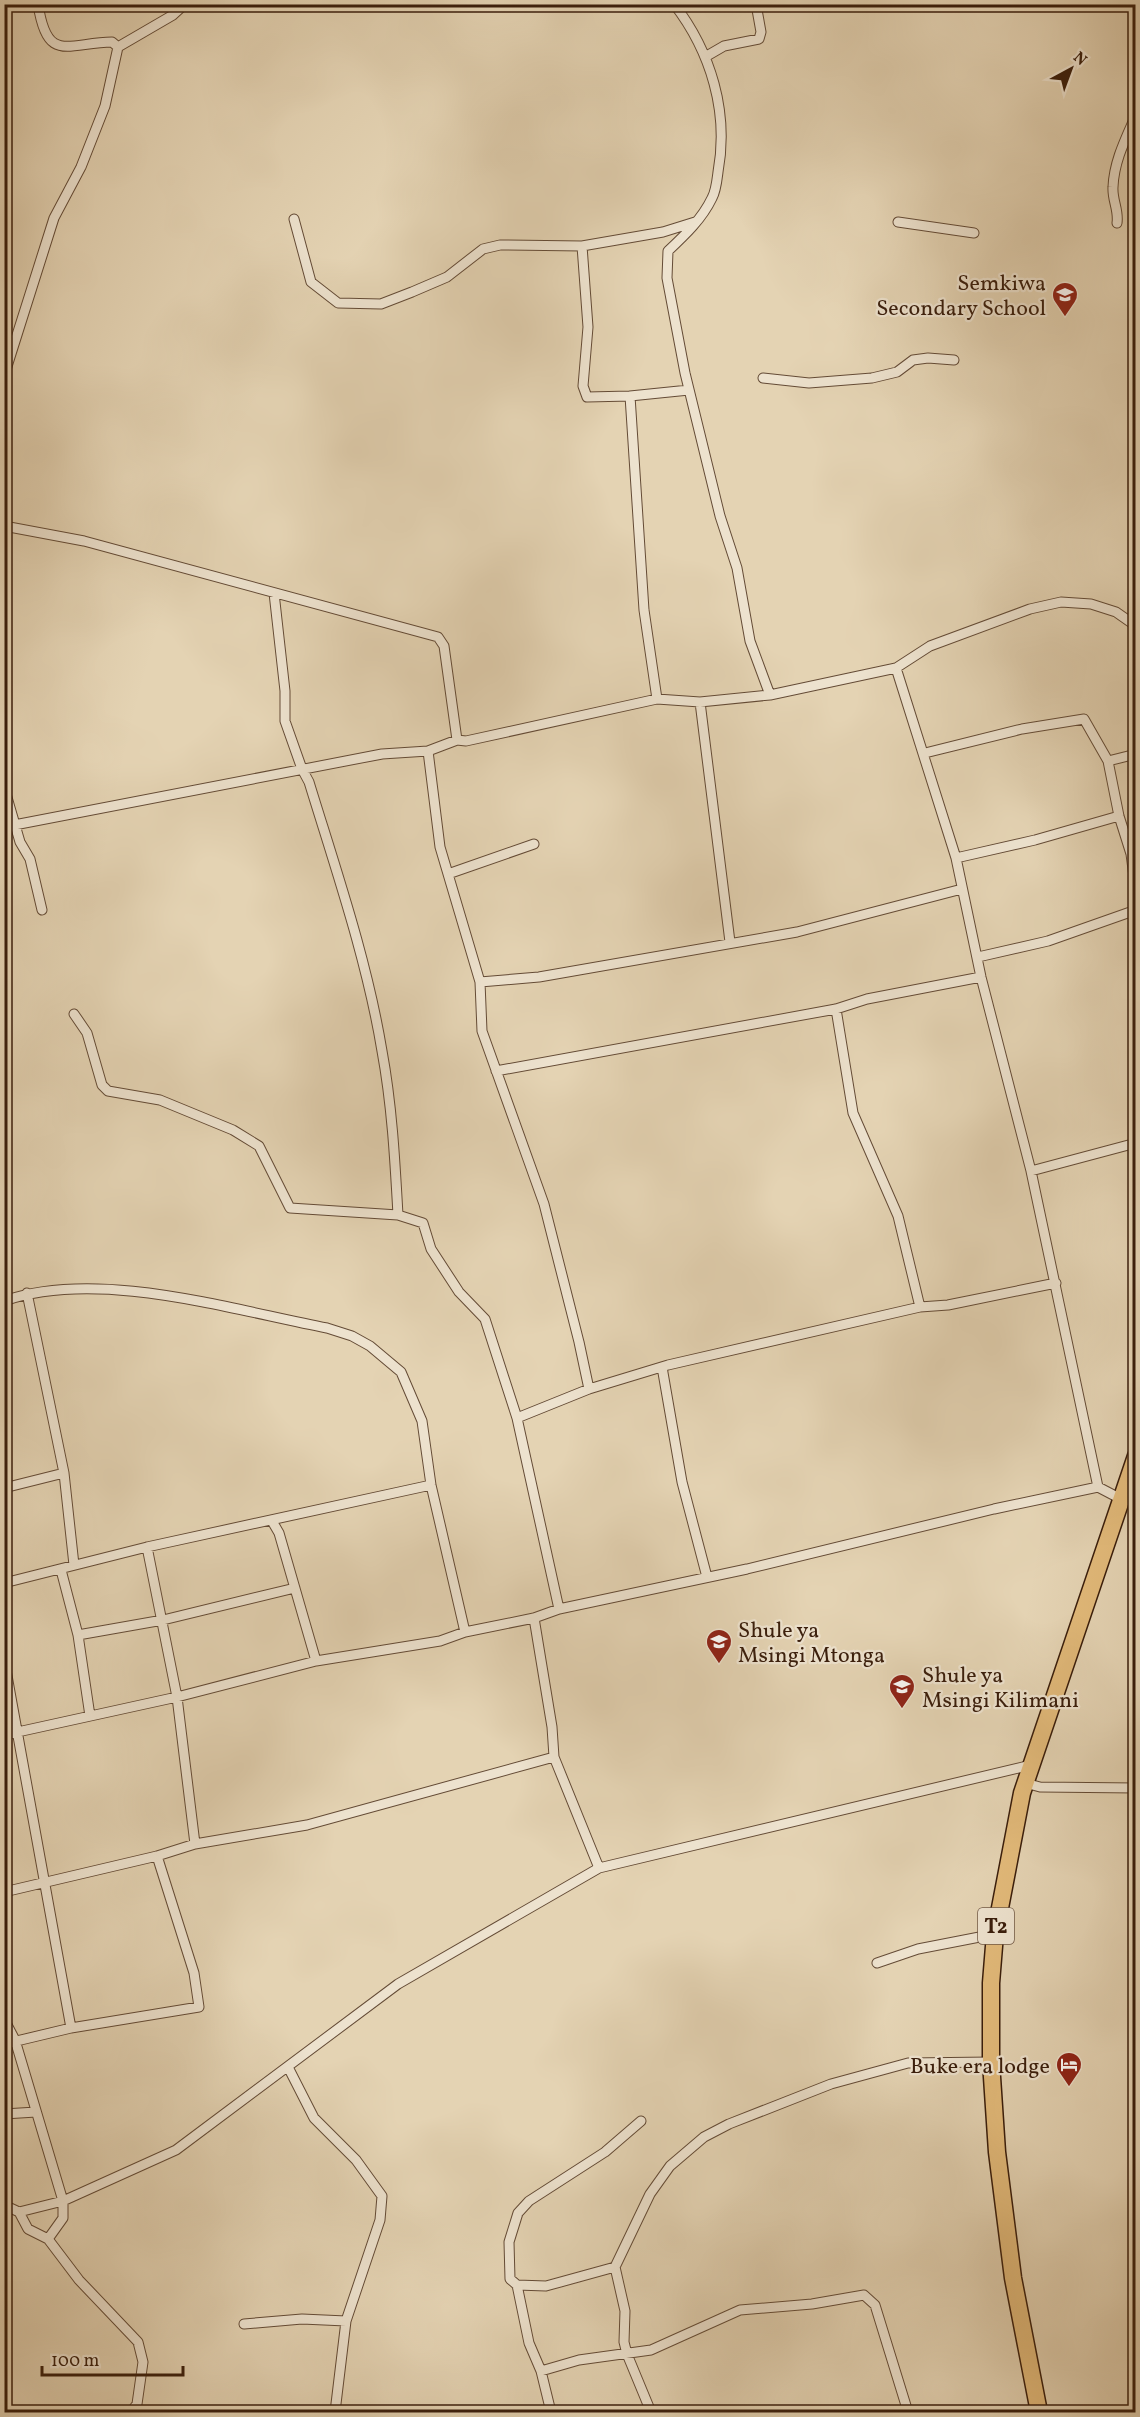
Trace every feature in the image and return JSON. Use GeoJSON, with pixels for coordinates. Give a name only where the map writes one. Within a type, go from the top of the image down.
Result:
{"type":"FeatureCollection","features":[{"type":"Feature","properties":{"kind":"highway","name":"T2"},"geometry":{"type":"LineString","coordinates":[[1040,2412],[1013,2278],[998,2152],[991,2062],[991,1983],[995,1934],[1025,1783],[1136,1456]]}},
{"type":"Feature","properties":{"kind":"street"},"geometry":{"type":"LineString","coordinates":[[38,4],[45,33],[55,45],[70,47],[112,42],[118,47]]}},
{"type":"Feature","properties":{"kind":"street"},"geometry":{"type":"LineString","coordinates":[[4,376],[54,218],[81,167],[105,106],[118,47],[173,15],[185,4]]}},
{"type":"Feature","properties":{"kind":"street"},"geometry":{"type":"LineString","coordinates":[[674,4],[705,57],[720,113],[723,146],[714,196],[698,221],[668,251],[667,278],[689,390],[720,516],[737,568],[750,641],[770,695]]}},
{"type":"Feature","properties":{"kind":"street"},"geometry":{"type":"LineString","coordinates":[[705,57],[724,46],[759,39],[761,32],[756,4]]}},
{"type":"Feature","properties":{"kind":"street"},"geometry":{"type":"LineString","coordinates":[[1117,223],[1119,212],[1112,189],[1116,165],[1136,115]]}},
{"type":"Feature","properties":{"kind":"street"},"geometry":{"type":"LineString","coordinates":[[294,219],[311,282],[338,303],[381,304],[447,277],[483,249],[500,245],[582,246],[663,232],[698,221]]}},
{"type":"Feature","properties":{"kind":"street"},"geometry":{"type":"LineString","coordinates":[[898,222],[974,233]]}},
{"type":"Feature","properties":{"kind":"street"},"geometry":{"type":"LineString","coordinates":[[582,246],[588,327],[583,386],[587,397],[630,396],[689,390]]}},
{"type":"Feature","properties":{"kind":"street"},"geometry":{"type":"LineString","coordinates":[[763,378],[809,383],[872,378],[897,372],[913,360],[928,358],[954,360]]}},
{"type":"Feature","properties":{"kind":"street"},"geometry":{"type":"LineString","coordinates":[[630,396],[644,610],[657,699]]}},
{"type":"Feature","properties":{"kind":"street"},"geometry":{"type":"LineString","coordinates":[[4,526],[84,541],[438,637],[444,646],[457,740]]}},
{"type":"Feature","properties":{"kind":"street"},"geometry":{"type":"LineString","coordinates":[[274,593],[285,691],[285,721],[309,782],[351,917],[382,1050],[395,1156],[398,1215]]}},
{"type":"Feature","properties":{"kind":"street"},"geometry":{"type":"LineString","coordinates":[[4,827],[382,754],[428,751],[457,740],[466,741],[657,699],[700,702],[770,695],[896,668],[930,646],[1030,609],[1061,602],[1091,604],[1116,612],[1136,626]]}},
{"type":"Feature","properties":{"kind":"street"},"geometry":{"type":"LineString","coordinates":[[896,668],[925,753],[938,804],[956,858],[981,977],[1031,1171],[1098,1487]]}},
{"type":"Feature","properties":{"kind":"street"},"geometry":{"type":"LineString","coordinates":[[700,702],[730,942]]}},
{"type":"Feature","properties":{"kind":"street"},"geometry":{"type":"LineString","coordinates":[[925,753],[1068,719],[1084,719],[1108,761],[1119,816],[1133,853],[1136,892]]}},
{"type":"Feature","properties":{"kind":"street"},"geometry":{"type":"LineString","coordinates":[[428,751],[440,847],[480,982],[482,1031],[544,1204],[589,1389]]}},
{"type":"Feature","properties":{"kind":"street"},"geometry":{"type":"LineString","coordinates":[[1108,761],[1136,754]]}},
{"type":"Feature","properties":{"kind":"street"},"geometry":{"type":"LineString","coordinates":[[4,787],[20,842],[30,860],[42,910]]}},
{"type":"Feature","properties":{"kind":"street"},"geometry":{"type":"LineString","coordinates":[[956,858],[1035,840],[1119,816]]}},
{"type":"Feature","properties":{"kind":"street"},"geometry":{"type":"LineString","coordinates":[[448,874],[534,844]]}},
{"type":"Feature","properties":{"kind":"street"},"geometry":{"type":"LineString","coordinates":[[480,982],[539,977],[797,932],[962,889]]}},
{"type":"Feature","properties":{"kind":"street"},"geometry":{"type":"LineString","coordinates":[[978,957],[1048,940],[1136,910]]}},
{"type":"Feature","properties":{"kind":"street"},"geometry":{"type":"LineString","coordinates":[[496,1071],[836,1009],[867,999],[981,977]]}},
{"type":"Feature","properties":{"kind":"street"},"geometry":{"type":"LineString","coordinates":[[836,1009],[853,1113],[898,1216],[920,1307]]}},
{"type":"Feature","properties":{"kind":"street"},"geometry":{"type":"LineString","coordinates":[[74,1014],[87,1034],[102,1085],[108,1091],[160,1100],[233,1130],[259,1146],[290,1208],[398,1215],[423,1223],[431,1249],[459,1292],[485,1318],[517,1418],[559,1609]]}},
{"type":"Feature","properties":{"kind":"street"},"geometry":{"type":"LineString","coordinates":[[1031,1171],[1136,1143]]}},
{"type":"Feature","properties":{"kind":"street"},"geometry":{"type":"LineString","coordinates":[[517,1418],[589,1389],[662,1367],[920,1307],[948,1305],[1056,1283]]}},
{"type":"Feature","properties":{"kind":"street"},"geometry":{"type":"LineString","coordinates":[[4,1301],[27,1293],[91,1288],[130,1292],[191,1301],[352,1336],[370,1346],[401,1372],[422,1420],[431,1485],[465,1632]]}},
{"type":"Feature","properties":{"kind":"street"},"geometry":{"type":"LineString","coordinates":[[27,1293],[64,1473],[74,1565]]}},
{"type":"Feature","properties":{"kind":"street"},"geometry":{"type":"LineString","coordinates":[[662,1367],[682,1482],[707,1577]]}},
{"type":"Feature","properties":{"kind":"street"},"geometry":{"type":"LineString","coordinates":[[4,1488],[64,1473]]}},
{"type":"Feature","properties":{"kind":"street"},"geometry":{"type":"LineString","coordinates":[[4,1583],[147,1546],[272,1521],[431,1485]]}},
{"type":"Feature","properties":{"kind":"street"},"geometry":{"type":"LineString","coordinates":[[4,1735],[177,1697],[316,1661],[440,1641],[465,1632],[534,1618],[559,1609],[1098,1487],[1121,1499]]}},
{"type":"Feature","properties":{"kind":"street"},"geometry":{"type":"LineString","coordinates":[[272,1521],[279,1533],[316,1661]]}},
{"type":"Feature","properties":{"kind":"street"},"geometry":{"type":"LineString","coordinates":[[147,1546],[177,1697],[195,1844]]}},
{"type":"Feature","properties":{"kind":"street"},"geometry":{"type":"LineString","coordinates":[[61,1570],[78,1635],[90,1716]]}},
{"type":"Feature","properties":{"kind":"street"},"geometry":{"type":"LineString","coordinates":[[78,1635],[163,1620],[295,1588]]}},
{"type":"Feature","properties":{"kind":"street"},"geometry":{"type":"LineString","coordinates":[[534,1618],[552,1727],[554,1757],[599,1868]]}},
{"type":"Feature","properties":{"kind":"street"},"geometry":{"type":"LineString","coordinates":[[4,1659],[71,2028]]}},
{"type":"Feature","properties":{"kind":"street"},"geometry":{"type":"LineString","coordinates":[[4,1892],[157,1856],[195,1844],[307,1825],[554,1757]]}},
{"type":"Feature","properties":{"kind":"street"},"geometry":{"type":"LineString","coordinates":[[19,2212],[63,2201],[176,2150],[398,1984],[599,1868],[1031,1765]]}},
{"type":"Feature","properties":{"kind":"street"},"geometry":{"type":"LineString","coordinates":[[1025,1783],[1040,1787],[1136,1788]]}},
{"type":"Feature","properties":{"kind":"street"},"geometry":{"type":"LineString","coordinates":[[4,2044],[71,2028],[199,2007],[188,1953],[157,1856]]}},
{"type":"Feature","properties":{"kind":"street"},"geometry":{"type":"LineString","coordinates":[[876,1963],[918,1949],[995,1934]]}},
{"type":"Feature","properties":{"kind":"street"},"geometry":{"type":"LineString","coordinates":[[4,2019],[15,2040],[63,2201],[63,2218],[48,2239]]}},
{"type":"Feature","properties":{"kind":"street"},"geometry":{"type":"LineString","coordinates":[[651,2412],[624,2342],[625,2311],[615,2267],[650,2194],[670,2166],[704,2137],[729,2124],[831,2084],[908,2063],[991,2062]]}},
{"type":"Feature","properties":{"kind":"street"},"geometry":{"type":"LineString","coordinates":[[288,2067],[314,2118],[356,2160],[382,2196],[380,2220],[346,2321],[335,2412]]}},
{"type":"Feature","properties":{"kind":"street"},"geometry":{"type":"LineString","coordinates":[[4,2114],[36,2112]]}},
{"type":"Feature","properties":{"kind":"street"},"geometry":{"type":"LineString","coordinates":[[551,2412],[541,2371],[529,2343],[517,2286],[510,2279],[509,2242],[518,2213],[529,2201],[605,2152],[641,2121]]}},
{"type":"Feature","properties":{"kind":"street"},"geometry":{"type":"LineString","coordinates":[[4,2205],[19,2212],[28,2229],[48,2239],[79,2280],[138,2343],[143,2362],[137,2404],[131,2412]]}},
{"type":"Feature","properties":{"kind":"street"},"geometry":{"type":"LineString","coordinates":[[517,2286],[546,2286],[615,2267]]}},
{"type":"Feature","properties":{"kind":"street"},"geometry":{"type":"LineString","coordinates":[[541,2371],[579,2360],[651,2350],[740,2310],[812,2304],[864,2295],[875,2305],[908,2412]]}},
{"type":"Feature","properties":{"kind":"street"},"geometry":{"type":"LineString","coordinates":[[244,2324],[303,2319],[346,2321]]}},
{"type":"Feature","properties":{"kind":"place","name":"Semkiwa Secondary School"},"geometry":{"type":"Point","coordinates":[1065,318]}},
{"type":"Feature","properties":{"kind":"place","name":"Shule ya Msingi Mtonga"},"geometry":{"type":"Point","coordinates":[719,1665]}},
{"type":"Feature","properties":{"kind":"place","name":"Shule ya Msingi Kilimani"},"geometry":{"type":"Point","coordinates":[902,1710]}},
{"type":"Feature","properties":{"kind":"place","name":"Buke era lodge"},"geometry":{"type":"Point","coordinates":[1069,2088]}}]}
